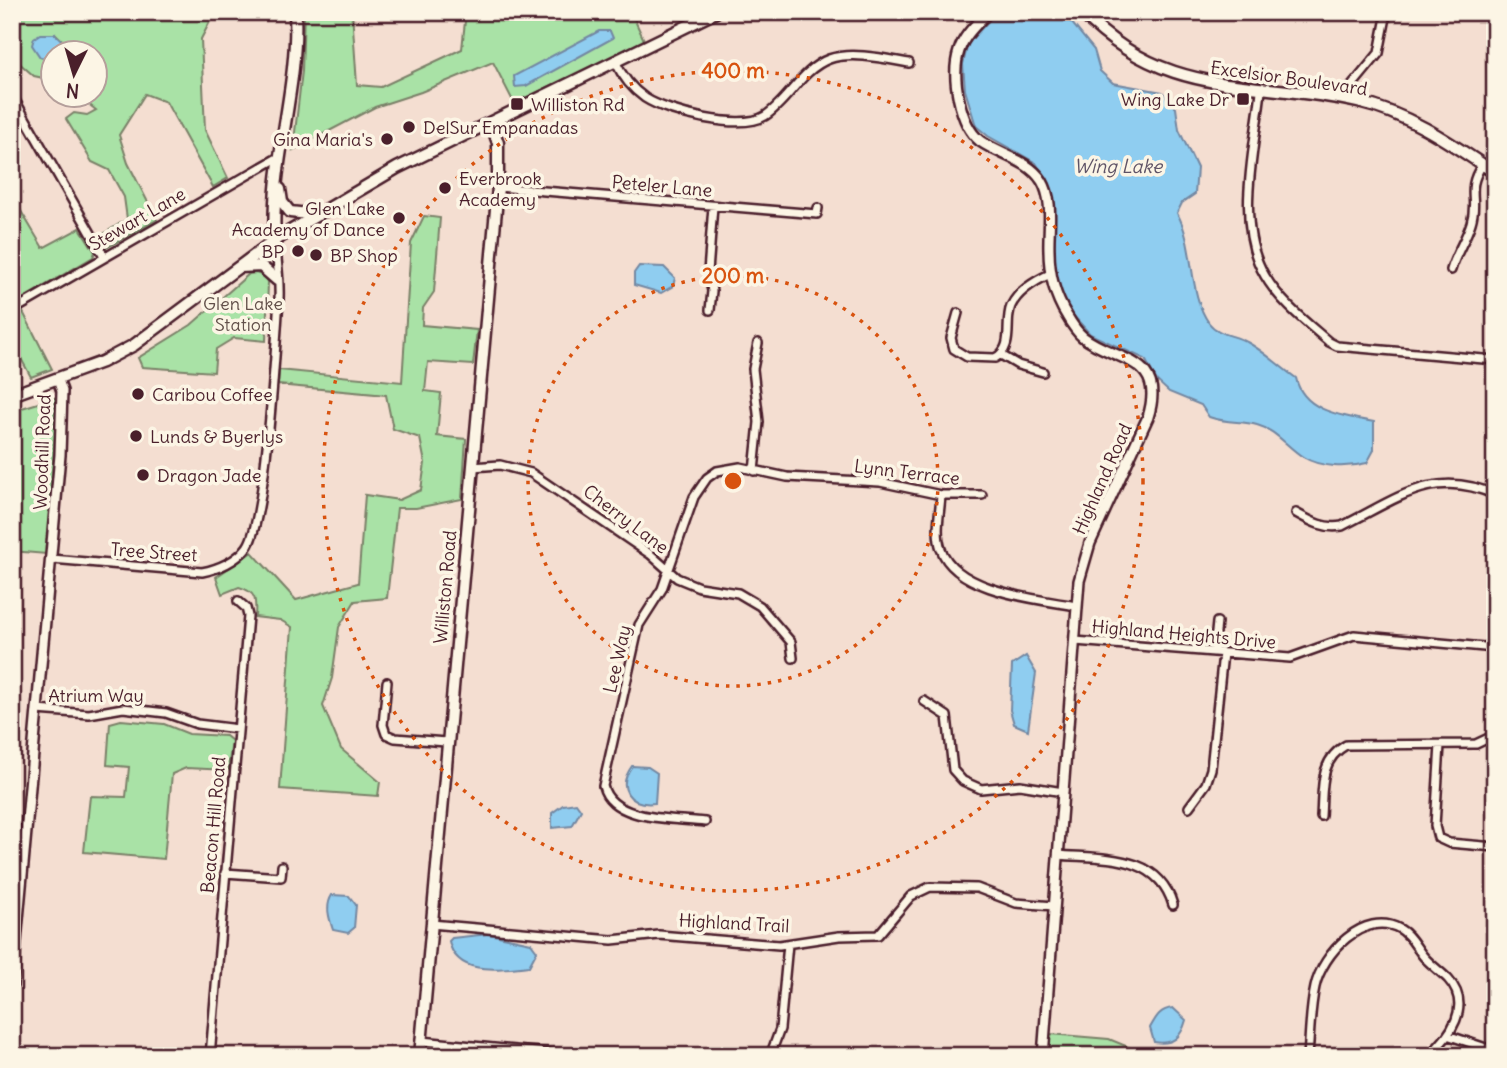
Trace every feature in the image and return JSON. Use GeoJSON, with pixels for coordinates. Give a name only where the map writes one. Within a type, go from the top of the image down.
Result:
{"type":"FeatureCollection","features":[{"type":"Feature","properties":{"kind":"main road"},"geometry":{"type":"LineString","coordinates":[[275,240],[277,173],[295,46],[295,12]]}},
{"type":"Feature","properties":{"kind":"main road"},"geometry":{"type":"LineString","coordinates":[[12,395],[58,380],[134,345],[275,240],[397,168],[716,12]]}},
{"type":"Feature","properties":{"kind":"main road","name":"Excelsior Boulevard"},"geometry":{"type":"LineString","coordinates":[[1081,12],[1112,41],[1157,66],[1209,83],[1341,99],[1416,121],[1495,173]]}},
{"type":"Feature","properties":{"kind":"main road","name":"Williston Road"},"geometry":{"type":"LineString","coordinates":[[420,1056],[498,187],[498,143],[491,123]]}},
{"type":"Feature","properties":{"kind":"main road"},"geometry":{"type":"LineString","coordinates":[[277,173],[282,202],[286,209],[297,215],[318,215]]}},
{"type":"Feature","properties":{"kind":"main road"},"geometry":{"type":"LineString","coordinates":[[236,268],[261,266],[277,280]]}},
{"type":"Feature","properties":{"kind":"street","name":"Highland Road"},"geometry":{"type":"LineString","coordinates":[[988,12],[970,31],[959,49],[956,65],[960,101],[969,127],[978,139],[1027,166],[1042,181],[1049,210],[1050,274],[1059,302],[1077,330],[1091,341],[1135,362],[1147,378],[1152,397],[1148,417],[1090,543],[1076,606],[1043,1056]]}},
{"type":"Feature","properties":{"kind":"street"},"geometry":{"type":"LineString","coordinates":[[1341,99],[1379,53],[1387,12]]}},
{"type":"Feature","properties":{"kind":"street"},"geometry":{"type":"LineString","coordinates":[[615,61],[636,92],[658,105],[743,123],[766,116],[809,73],[829,59],[853,56],[909,63]]}},
{"type":"Feature","properties":{"kind":"street"},"geometry":{"type":"LineString","coordinates":[[1261,91],[1249,218],[1256,256],[1264,275],[1281,298],[1329,342],[1338,346],[1495,360]]}},
{"type":"Feature","properties":{"kind":"street"},"geometry":{"type":"LineString","coordinates":[[12,95],[104,256]]}},
{"type":"Feature","properties":{"kind":"street","name":"Stewart Lane"},"geometry":{"type":"LineString","coordinates":[[12,311],[279,157]]}},
{"type":"Feature","properties":{"kind":"street"},"geometry":{"type":"LineString","coordinates":[[1451,270],[1470,226],[1474,206],[1471,187],[1482,165]]}},
{"type":"Feature","properties":{"kind":"street","name":"Peteler Lane"},"geometry":{"type":"LineString","coordinates":[[498,187],[817,214],[818,208]]}},
{"type":"Feature","properties":{"kind":"street"},"geometry":{"type":"LineString","coordinates":[[710,310],[712,291],[708,272],[713,206]]}},
{"type":"Feature","properties":{"kind":"street"},"geometry":{"type":"LineString","coordinates":[[275,240],[277,280]]}},
{"type":"Feature","properties":{"kind":"street"},"geometry":{"type":"LineString","coordinates":[[958,313],[951,338],[954,349],[967,357],[991,359],[1001,355],[1006,347],[1013,303],[1028,287],[1050,274]]}},
{"type":"Feature","properties":{"kind":"street","name":"Tree Street"},"geometry":{"type":"LineString","coordinates":[[51,559],[202,572],[215,570],[237,558],[247,547],[258,521],[279,296],[277,280]]}},
{"type":"Feature","properties":{"kind":"street"},"geometry":{"type":"LineString","coordinates":[[754,471],[759,417],[753,369],[758,343]]}},
{"type":"Feature","properties":{"kind":"street"},"geometry":{"type":"LineString","coordinates":[[1001,355],[1010,362],[1043,372]]}},
{"type":"Feature","properties":{"kind":"street","name":"Woodhill Road"},"geometry":{"type":"LineString","coordinates":[[12,986],[17,875],[37,710],[62,417],[62,391],[58,380]]}},
{"type":"Feature","properties":{"kind":"street","name":"Cherry Lane"},"geometry":{"type":"LineString","coordinates":[[471,467],[500,465],[516,468],[545,480],[650,554],[668,571],[690,584],[738,593],[760,606],[791,642],[793,658]]}},
{"type":"Feature","properties":{"kind":"street","name":"Lee Way"},"geometry":{"type":"LineString","coordinates":[[705,822],[629,812],[608,800],[603,786],[639,625],[662,589],[694,497],[707,478],[729,468],[787,477]]}},
{"type":"Feature","properties":{"kind":"street","name":"Lynn Terrace"},"geometry":{"type":"LineString","coordinates":[[787,477],[880,482],[941,495],[982,495]]}},
{"type":"Feature","properties":{"kind":"street"},"geometry":{"type":"LineString","coordinates":[[1296,513],[1322,527],[1332,528],[1342,526],[1424,486],[1470,486],[1495,495]]}},
{"type":"Feature","properties":{"kind":"street","name":"Highland Heights Drive"},"geometry":{"type":"LineString","coordinates":[[941,495],[939,538],[944,556],[957,571],[1002,590],[1076,606]]}},
{"type":"Feature","properties":{"kind":"street","name":"Beacon Hill Road"},"geometry":{"type":"LineString","coordinates":[[210,1056],[248,616],[246,608],[238,601]]}},
{"type":"Feature","properties":{"kind":"street"},"geometry":{"type":"LineString","coordinates":[[1214,652],[1217,622]]}},
{"type":"Feature","properties":{"kind":"street","name":"Highland Heights Drive"},"geometry":{"type":"LineString","coordinates":[[1074,641],[1290,658],[1354,635],[1495,648]]}},
{"type":"Feature","properties":{"kind":"street"},"geometry":{"type":"LineString","coordinates":[[1189,807],[1206,784],[1211,769],[1223,653]]}},
{"type":"Feature","properties":{"kind":"street"},"geometry":{"type":"LineString","coordinates":[[387,681],[383,725],[386,734],[395,738],[446,743]]}},
{"type":"Feature","properties":{"kind":"street"},"geometry":{"type":"LineString","coordinates":[[923,701],[947,716],[953,769],[963,781],[981,789],[1020,785],[1063,792]]}},
{"type":"Feature","properties":{"kind":"street","name":"Atrium Way"},"geometry":{"type":"LineString","coordinates":[[37,710],[89,714],[123,708],[166,713],[197,724],[237,729]]}},
{"type":"Feature","properties":{"kind":"street"},"geometry":{"type":"LineString","coordinates":[[1321,816],[1326,763],[1337,750],[1355,742],[1476,744],[1495,735]]}},
{"type":"Feature","properties":{"kind":"street"},"geometry":{"type":"LineString","coordinates":[[1440,745],[1435,826],[1438,838],[1449,843],[1495,848]]}},
{"type":"Feature","properties":{"kind":"street"},"geometry":{"type":"LineString","coordinates":[[1058,855],[1122,860],[1145,867],[1164,883],[1173,905]]}},
{"type":"Feature","properties":{"kind":"street"},"geometry":{"type":"LineString","coordinates":[[225,873],[281,877],[282,866]]}},
{"type":"Feature","properties":{"kind":"street","name":"Highland Trail"},"geometry":{"type":"LineString","coordinates":[[431,924],[612,940],[667,935],[788,944],[839,936],[878,935],[911,896],[930,887],[977,888],[1016,903],[1054,906]]}},
{"type":"Feature","properties":{"kind":"street"},"geometry":{"type":"LineString","coordinates":[[1308,1056],[1315,988],[1320,972],[1353,932],[1373,924],[1390,924],[1406,933],[1429,963],[1452,985],[1458,1012],[1450,1036],[1428,1056]]}},
{"type":"Feature","properties":{"kind":"street"},"geometry":{"type":"LineString","coordinates":[[770,1056],[780,1029],[788,944]]}},
{"type":"Feature","properties":{"kind":"street"},"geometry":{"type":"LineString","coordinates":[[1450,1036],[1495,1051]]}},
{"type":"Feature","properties":{"kind":"street"},"geometry":{"type":"LineString","coordinates":[[421,1041],[579,1056]]}},
{"type":"Feature","properties":{"kind":"green space"},"geometry":{"type":"Polygon","coordinates":[[[12,12],[215,12],[201,39],[205,130],[228,178],[213,187],[166,102],[145,94],[119,135],[128,163],[157,220],[106,248],[100,236],[127,219],[124,197],[109,170],[92,162],[66,119],[74,113],[87,115],[96,110],[93,108],[108,108],[108,38],[60,38],[56,34],[53,38],[38,38],[38,77],[17,61],[12,64],[12,12]]]}},
{"type":"Feature","properties":{"kind":"green space"},"geometry":{"type":"Polygon","coordinates":[[[304,12],[352,12],[357,85],[381,87],[462,49],[466,12],[584,12],[586,15],[631,12],[645,42],[514,103],[493,62],[421,92],[375,107],[293,150],[302,71],[304,12]]]}},
{"type":"Feature","properties":{"kind":"green space"},"geometry":{"type":"Polygon","coordinates":[[[12,196],[43,248],[80,228],[95,252],[93,257],[12,305],[12,196]]]}},
{"type":"Feature","properties":{"kind":"green space"},"geometry":{"type":"Polygon","coordinates":[[[424,216],[440,218],[434,292],[423,308],[422,325],[477,330],[473,365],[428,362],[425,391],[441,393],[437,436],[466,439],[462,499],[416,508],[397,508],[387,598],[355,601],[339,627],[332,678],[323,706],[341,749],[380,782],[378,796],[280,789],[292,627],[280,620],[255,617],[252,594],[239,587],[222,594],[216,577],[252,552],[296,600],[358,583],[365,495],[399,500],[421,490],[425,463],[420,438],[393,429],[386,395],[278,385],[279,370],[402,382],[411,243],[424,216]]]}},
{"type":"Feature","properties":{"kind":"green space","name":"Glen Lake Station"},"geometry":{"type":"Polygon","coordinates":[[[256,273],[266,277],[268,282],[266,341],[234,338],[216,349],[214,372],[142,367],[138,358],[191,325],[249,274],[256,273]]]}},
{"type":"Feature","properties":{"kind":"green space"},"geometry":{"type":"Polygon","coordinates":[[[23,312],[52,369],[31,377],[12,342],[12,319],[23,312]]]}},
{"type":"Feature","properties":{"kind":"green space"},"geometry":{"type":"Polygon","coordinates":[[[58,397],[46,554],[12,551],[12,411],[58,397]]]}},
{"type":"Feature","properties":{"kind":"green space"},"geometry":{"type":"Polygon","coordinates":[[[121,720],[164,724],[189,734],[226,736],[232,741],[228,770],[186,768],[172,774],[164,859],[84,852],[90,796],[126,797],[129,767],[107,765],[110,723],[121,720]]]}},
{"type":"Feature","properties":{"kind":"green space"},"geometry":{"type":"Polygon","coordinates":[[[1050,1034],[1109,1039],[1150,1056],[1049,1056],[1050,1034]]]}},
{"type":"Feature","properties":{"kind":"water","name":"Wing Lake"},"geometry":{"type":"Polygon","coordinates":[[[997,12],[1063,12],[1094,50],[1100,71],[1113,83],[1162,92],[1176,108],[1179,130],[1197,168],[1195,194],[1182,203],[1177,213],[1187,240],[1194,284],[1202,311],[1213,327],[1253,346],[1296,378],[1300,389],[1316,405],[1338,414],[1374,422],[1374,450],[1367,463],[1343,466],[1310,461],[1264,427],[1209,417],[1201,405],[1169,392],[1157,381],[1145,359],[1090,334],[1071,313],[1061,294],[1052,249],[1053,204],[1049,184],[1036,163],[988,136],[976,126],[965,90],[963,64],[968,43],[997,12]]]}},
{"type":"Feature","properties":{"kind":"water"},"geometry":{"type":"Polygon","coordinates":[[[599,31],[610,31],[613,38],[526,86],[515,87],[514,76],[599,31]]]}},
{"type":"Feature","properties":{"kind":"water"},"geometry":{"type":"Polygon","coordinates":[[[40,34],[55,34],[59,38],[38,38],[38,54],[32,45],[34,38],[40,34]]]}},
{"type":"Feature","properties":{"kind":"water"},"geometry":{"type":"Polygon","coordinates":[[[639,266],[664,267],[675,278],[673,286],[661,293],[634,285],[634,273],[639,266]]]}},
{"type":"Feature","properties":{"kind":"water"},"geometry":{"type":"Polygon","coordinates":[[[1026,656],[1036,673],[1028,730],[1014,724],[1010,710],[1012,665],[1026,656]]]}},
{"type":"Feature","properties":{"kind":"water"},"geometry":{"type":"Polygon","coordinates":[[[632,766],[648,767],[657,773],[655,803],[638,802],[628,794],[625,781],[632,766]]]}},
{"type":"Feature","properties":{"kind":"water"},"geometry":{"type":"Polygon","coordinates":[[[576,803],[581,810],[572,826],[552,828],[552,813],[563,805],[576,803]]]}},
{"type":"Feature","properties":{"kind":"water"},"geometry":{"type":"Polygon","coordinates":[[[332,895],[349,896],[356,905],[354,928],[348,933],[333,930],[328,908],[332,895]]]}},
{"type":"Feature","properties":{"kind":"water"},"geometry":{"type":"Polygon","coordinates":[[[489,934],[531,943],[537,951],[529,966],[481,968],[470,966],[453,953],[449,941],[452,938],[489,934]]]}},
{"type":"Feature","properties":{"kind":"water"},"geometry":{"type":"Polygon","coordinates":[[[1173,1008],[1186,1020],[1182,1031],[1171,1041],[1154,1042],[1150,1028],[1152,1024],[1162,1012],[1173,1008]]]}},
{"type":"Feature","properties":{"kind":"place","name":"Wing Lake Dr"},"geometry":{"type":"Point","coordinates":[1243,99]}},
{"type":"Feature","properties":{"kind":"place","name":"Williston Rd"},"geometry":{"type":"Point","coordinates":[517,104]}},
{"type":"Feature","properties":{"kind":"place","name":"DelSur Empanadas"},"geometry":{"type":"Point","coordinates":[409,127]}},
{"type":"Feature","properties":{"kind":"place","name":"Gina Maria's"},"geometry":{"type":"Point","coordinates":[387,139]}},
{"type":"Feature","properties":{"kind":"place","name":"Everbrook Academy"},"geometry":{"type":"Point","coordinates":[445,188]}},
{"type":"Feature","properties":{"kind":"place","name":"Glen Lake Academy of Dance"},"geometry":{"type":"Point","coordinates":[399,218]}},
{"type":"Feature","properties":{"kind":"place","name":"BP"},"geometry":{"type":"Point","coordinates":[298,251]}},
{"type":"Feature","properties":{"kind":"place","name":"BP Shop"},"geometry":{"type":"Point","coordinates":[316,255]}},
{"type":"Feature","properties":{"kind":"place","name":"Caribou Coffee"},"geometry":{"type":"Point","coordinates":[138,394]}},
{"type":"Feature","properties":{"kind":"place","name":"Lunds & Byerlys"},"geometry":{"type":"Point","coordinates":[136,436]}},
{"type":"Feature","properties":{"kind":"place","name":"Dragon Jade"},"geometry":{"type":"Point","coordinates":[143,475]}}]}
